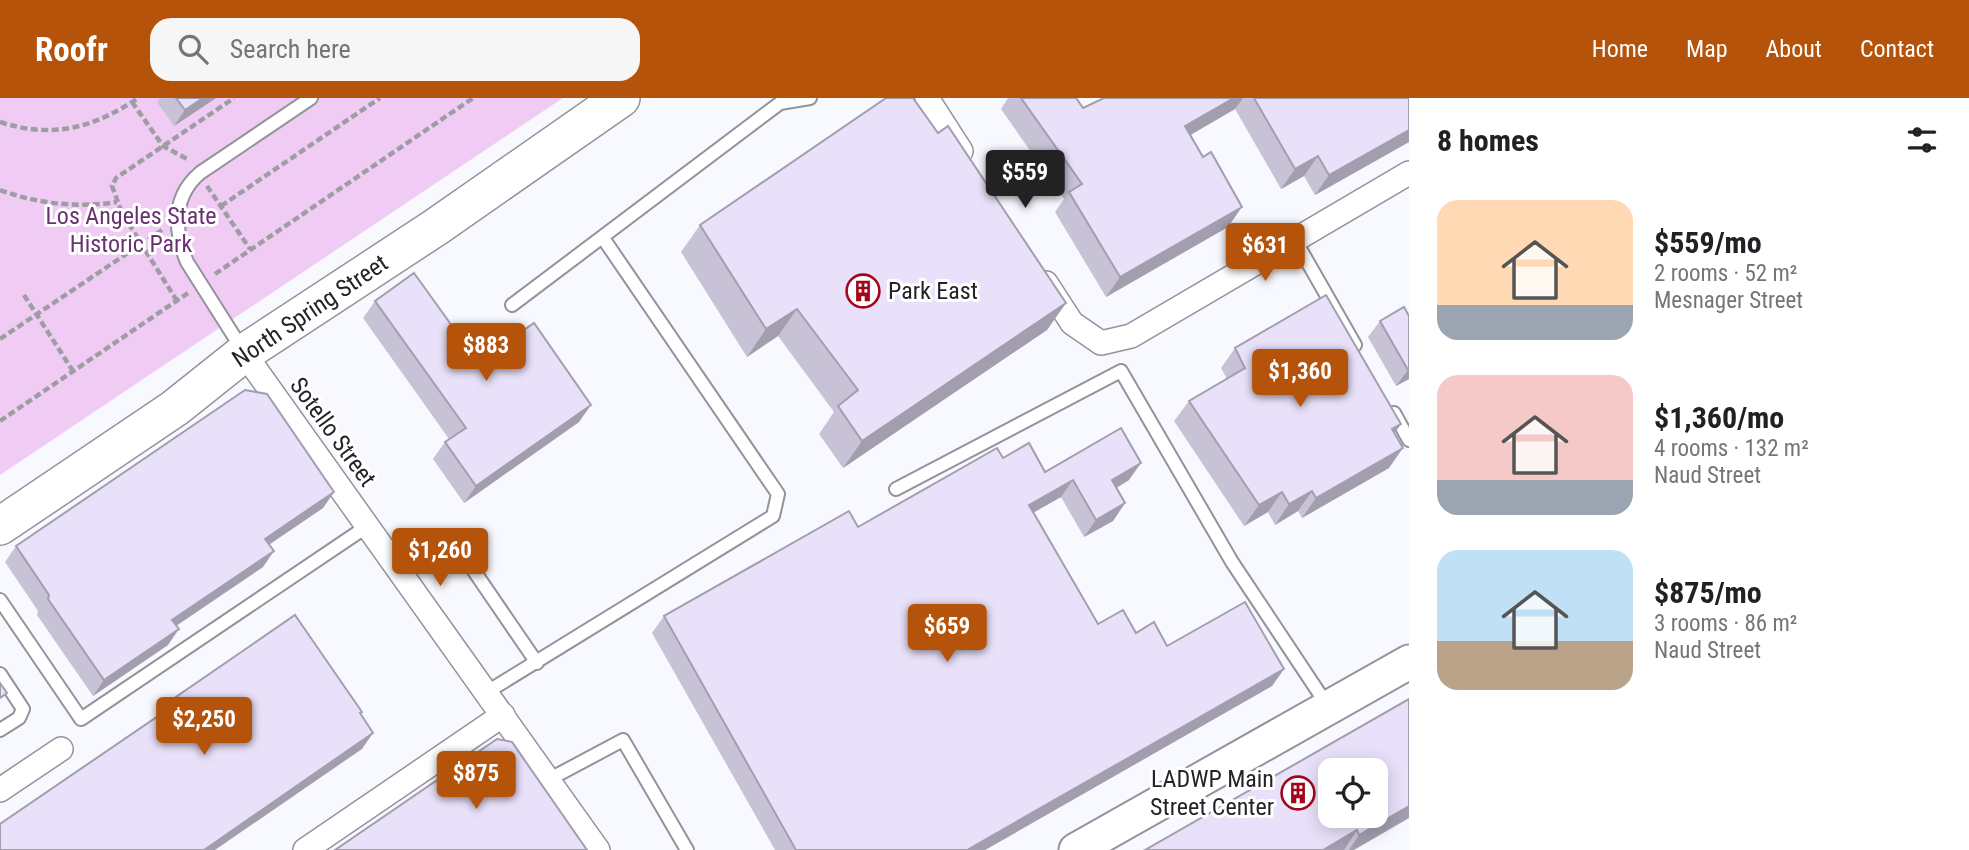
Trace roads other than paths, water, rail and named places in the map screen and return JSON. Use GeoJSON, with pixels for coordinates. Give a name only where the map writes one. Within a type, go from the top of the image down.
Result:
{"type":"FeatureCollection","features":[{"type":"Feature","properties":{"kind":"main road","name":"North Spring Street"},"geometry":{"type":"LineString","coordinates":[[0,526],[175,408],[244,353],[436,228],[621,98]]}},
{"type":"Feature","properties":{"kind":"main road"},"geometry":{"type":"LineString","coordinates":[[1076,850],[1409,662]]}},
{"type":"Feature","properties":{"kind":"street"},"geometry":{"type":"LineString","coordinates":[[927,98],[971,166]]}},
{"type":"Feature","properties":{"kind":"street"},"geometry":{"type":"LineString","coordinates":[[1036,267],[1072,323],[1101,343],[1131,336],[1409,173]]}},
{"type":"Feature","properties":{"kind":"street","name":"Sotello Street"},"geometry":{"type":"LineString","coordinates":[[244,353],[598,850]]}},
{"type":"Feature","properties":{"kind":"street"},"geometry":{"type":"LineString","coordinates":[[304,850],[503,715]]}},
{"type":"Feature","properties":{"kind":"street"},"geometry":{"type":"LineString","coordinates":[[0,790],[61,748]]}},
{"type":"Feature","properties":{"kind":"lane"},"geometry":{"type":"LineString","coordinates":[[244,353],[187,262],[178,238],[177,210],[189,183],[311,98]]}},
{"type":"Feature","properties":{"kind":"lane"},"geometry":{"type":"LineString","coordinates":[[512,304],[780,103],[810,98]]}},
{"type":"Feature","properties":{"kind":"lane"},"geometry":{"type":"LineString","coordinates":[[487,692],[537,663],[613,612],[774,516],[778,494],[603,238]]}},
{"type":"Feature","properties":{"kind":"lane"},"geometry":{"type":"LineString","coordinates":[[1295,240],[1363,360]]}},
{"type":"Feature","properties":{"kind":"lane"},"geometry":{"type":"LineString","coordinates":[[895,489],[1121,371],[1232,562],[1329,708]]}},
{"type":"Feature","properties":{"kind":"lane"},"geometry":{"type":"LineString","coordinates":[[1390,405],[1409,440]]}},
{"type":"Feature","properties":{"kind":"lane"},"geometry":{"type":"LineString","coordinates":[[0,600],[81,719],[369,525]]}},
{"type":"Feature","properties":{"kind":"lane"},"geometry":{"type":"LineString","coordinates":[[457,546],[537,663]]}},
{"type":"Feature","properties":{"kind":"lane"},"geometry":{"type":"LineString","coordinates":[[0,674],[23,709],[19,718],[0,730]]}},
{"type":"Feature","properties":{"kind":"lane"},"geometry":{"type":"LineString","coordinates":[[548,779],[623,740],[687,850]]}},
{"type":"Feature","properties":{"kind":"place","name":"Park East"},"geometry":{"type":"Point","coordinates":[863,291]}},
{"type":"Feature","properties":{"kind":"place","name":"LADWP Main Street Center"},"geometry":{"type":"Point","coordinates":[1298,793]}},
{"type":"Feature","properties":{"kind":"park label","name":"Los Angeles State Historic Park"},"geometry":{"type":"Point","coordinates":[131,230]}}]}
